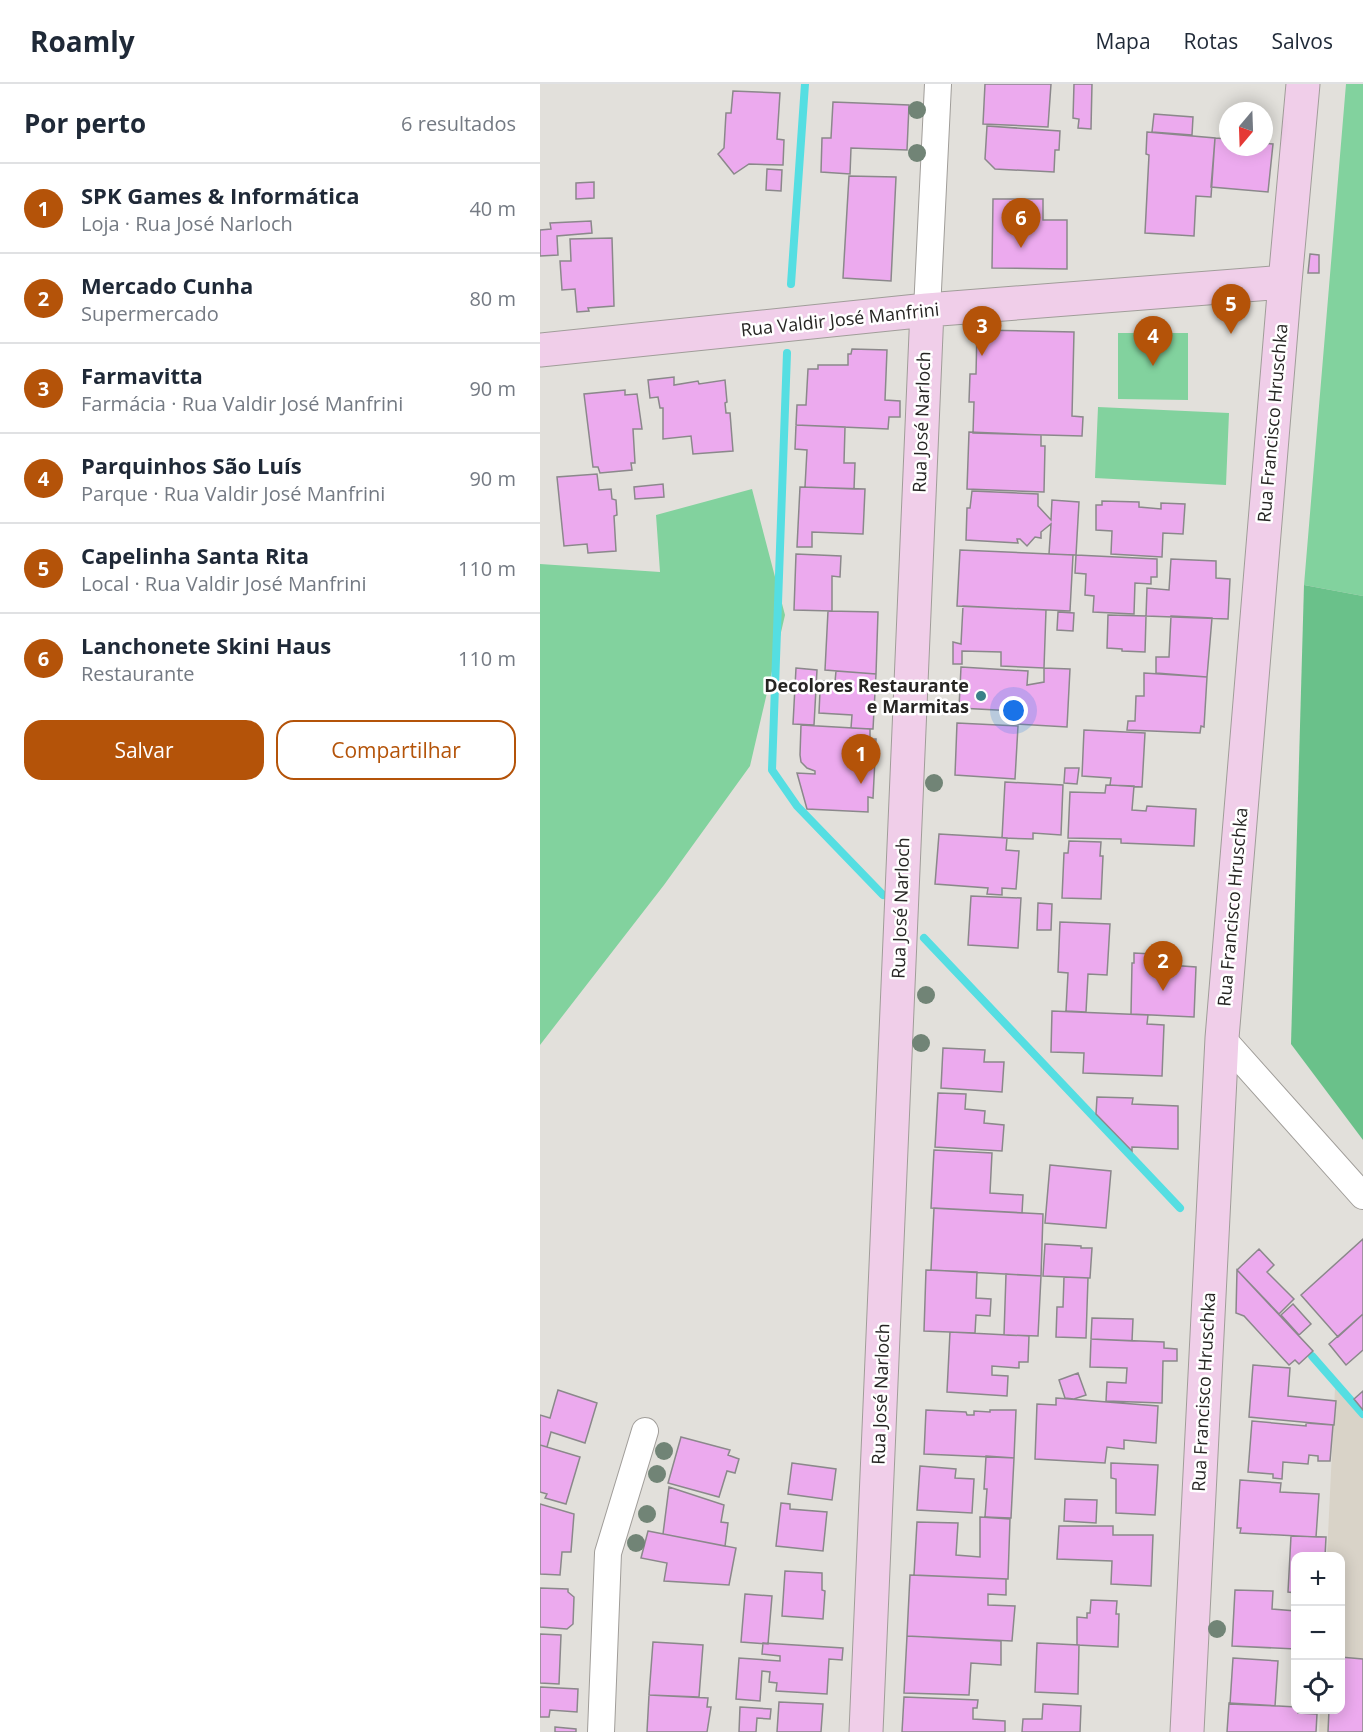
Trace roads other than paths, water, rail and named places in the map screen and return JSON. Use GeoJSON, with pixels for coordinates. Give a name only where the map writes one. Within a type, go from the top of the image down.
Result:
{"type":"FeatureCollection","features":[{"type":"Feature","properties":{"kind":"main road","name":"Rua Francisco Hruschka"},"geometry":{"type":"LineString","coordinates":[[1186,1732],[1222,1038],[1303,84]]}},
{"type":"Feature","properties":{"kind":"main road","name":"Rua Valdir José Manfrini"},"geometry":{"type":"LineString","coordinates":[[540,350],[927,310],[1285,282]]}},
{"type":"Feature","properties":{"kind":"main road","name":"Rua José Narloch"},"geometry":{"type":"LineString","coordinates":[[866,1732],[927,310]]}},
{"type":"Feature","properties":{"kind":"street","name":"Rua José Narloch"},"geometry":{"type":"LineString","coordinates":[[927,310],[938,84]]}},
{"type":"Feature","properties":{"kind":"street"},"geometry":{"type":"LineString","coordinates":[[1222,1038],[1363,1196]]}},
{"type":"Feature","properties":{"kind":"street"},"geometry":{"type":"LineString","coordinates":[[601,1732],[608,1553],[645,1431]]}},
{"type":"Feature","properties":{"kind":"waterway"},"geometry":{"type":"LineString","coordinates":[[791,284],[805,84]]}},
{"type":"Feature","properties":{"kind":"waterway"},"geometry":{"type":"LineString","coordinates":[[787,353],[772,770],[797,806],[883,895]]}},
{"type":"Feature","properties":{"kind":"waterway"},"geometry":{"type":"LineString","coordinates":[[924,938],[1180,1208]]}},
{"type":"Feature","properties":{"kind":"waterway"},"geometry":{"type":"LineString","coordinates":[[1312,1356],[1363,1414]]}},
{"type":"Feature","properties":{"kind":"place","name":"Lanchonete Skini Haus"},"geometry":{"type":"Point","coordinates":[1021,248]}},
{"type":"Feature","properties":{"kind":"place","name":"Capelinha Santa Rita"},"geometry":{"type":"Point","coordinates":[1231,334]}},
{"type":"Feature","properties":{"kind":"place","name":"Farmavitta"},"geometry":{"type":"Point","coordinates":[982,356]}},
{"type":"Feature","properties":{"kind":"place","name":"Parquinhos São Luís"},"geometry":{"type":"Point","coordinates":[1153,366]}},
{"type":"Feature","properties":{"kind":"place","name":"Decolores Restaurante e Marmitas"},"geometry":{"type":"Point","coordinates":[981,696]}},
{"type":"Feature","properties":{"kind":"place","name":"SPK Games & Informática"},"geometry":{"type":"Point","coordinates":[861,784]}},
{"type":"Feature","properties":{"kind":"place","name":"Mercado Cunha"},"geometry":{"type":"Point","coordinates":[1163,991]}}]}
